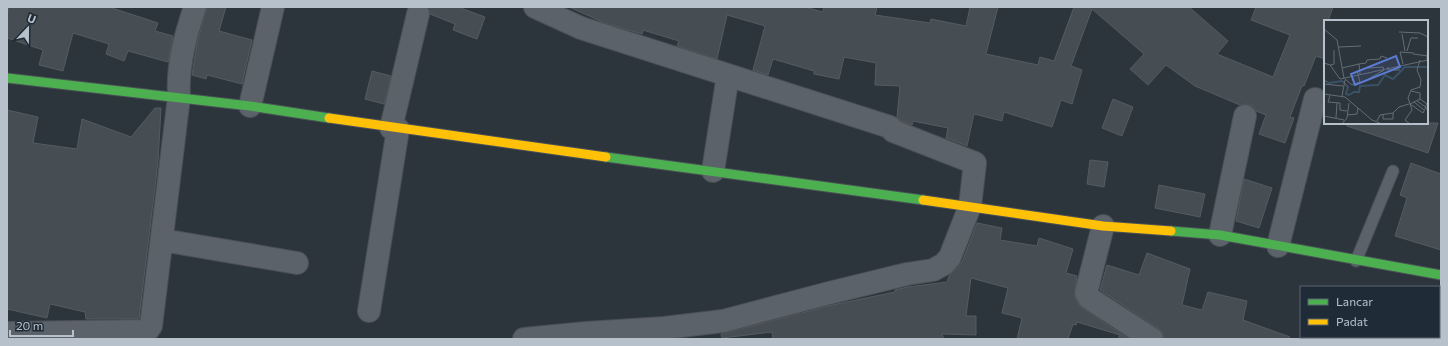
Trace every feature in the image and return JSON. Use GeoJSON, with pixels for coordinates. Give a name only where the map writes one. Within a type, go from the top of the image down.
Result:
{"type":"FeatureCollection","features":[{"type":"Feature","properties":{"kind":"street"},"geometry":{"type":"LineString","coordinates":[[7,333],[147,331],[151,326],[179,97],[178,80],[183,47],[194,7]]}},
{"type":"Feature","properties":{"kind":"street"},"geometry":{"type":"LineString","coordinates":[[250,106],[274,7]]}},
{"type":"Feature","properties":{"kind":"street"},"geometry":{"type":"LineString","coordinates":[[524,339],[664,328],[723,321],[907,274],[933,270],[944,264],[950,257],[970,206],[975,163],[893,131],[890,128],[581,28],[535,7]]}},
{"type":"Feature","properties":{"kind":"street"},"geometry":{"type":"LineString","coordinates":[[369,311],[395,128],[418,14]]}},
{"type":"Feature","properties":{"kind":"street"},"geometry":{"type":"LineString","coordinates":[[713,171],[728,75]]}},
{"type":"Feature","properties":{"kind":"street"},"geometry":{"type":"LineString","coordinates":[[7,78],[250,106],[395,128],[970,206],[1103,226],[1220,235],[1441,275]]}},
{"type":"Feature","properties":{"kind":"street"},"geometry":{"type":"LineString","coordinates":[[1278,246],[1315,100]]}},
{"type":"Feature","properties":{"kind":"street"},"geometry":{"type":"LineString","coordinates":[[1220,235],[1245,116]]}},
{"type":"Feature","properties":{"kind":"street"},"geometry":{"type":"LineString","coordinates":[[1103,226],[1086,293],[1089,298],[1152,339]]}},
{"type":"Feature","properties":{"kind":"street"},"geometry":{"type":"LineString","coordinates":[[162,240],[297,263]]}},
{"type":"Feature","properties":{"kind":"lane"},"geometry":{"type":"LineString","coordinates":[[1356,260],[1393,171]]}},
{"type":"Feature","properties":{"kind":"building"},"geometry":{"type":"Polygon","coordinates":[[[9,7],[109,7],[158,23],[155,31],[173,36],[168,62],[128,51],[124,61],[106,54],[109,44],[73,33],[63,71],[39,65],[43,50],[7,38],[7,14],[9,7]]]}},
{"type":"Feature","properties":{"kind":"building"},"geometry":{"type":"Polygon","coordinates":[[[207,7],[226,7],[219,31],[252,40],[242,84],[207,75],[206,79],[192,75],[197,43],[207,7]]]}},
{"type":"Feature","properties":{"kind":"building"},"geometry":{"type":"Polygon","coordinates":[[[428,7],[458,7],[485,17],[477,39],[453,30],[455,24],[430,14],[428,7]]]}},
{"type":"Feature","properties":{"kind":"building"},"geometry":{"type":"Polygon","coordinates":[[[569,7],[805,7],[823,12],[824,7],[877,7],[875,15],[930,23],[931,19],[966,26],[970,7],[998,7],[986,54],[1038,65],[1040,57],[1054,61],[1074,7],[1189,7],[1228,41],[1217,54],[1273,77],[1290,35],[1251,20],[1256,7],[1333,7],[1328,20],[1324,20],[1324,59],[1316,56],[1304,86],[1302,86],[1290,117],[1294,118],[1285,143],[1259,134],[1266,115],[1256,111],[1253,106],[1248,104],[1240,105],[1195,86],[1166,65],[1148,85],[1130,69],[1144,54],[1092,9],[1071,66],[1082,70],[1072,104],[1061,100],[1052,127],[1004,112],[1002,121],[974,114],[967,146],[946,138],[948,128],[913,121],[912,125],[901,121],[897,117],[900,86],[875,85],[876,63],[844,57],[839,79],[814,74],[814,71],[773,59],[768,75],[753,70],[765,26],[727,15],[717,59],[677,46],[679,41],[643,30],[642,34],[605,23],[569,7]]]}},
{"type":"Feature","properties":{"kind":"building"},"geometry":{"type":"Polygon","coordinates":[[[372,71],[391,76],[384,104],[365,99],[372,71]]]}},
{"type":"Feature","properties":{"kind":"building"},"geometry":{"type":"Polygon","coordinates":[[[1113,99],[1133,107],[1122,136],[1102,128],[1113,99]]]}},
{"type":"Feature","properties":{"kind":"building"},"geometry":{"type":"Polygon","coordinates":[[[155,108],[161,108],[158,162],[139,319],[86,319],[85,312],[50,304],[47,318],[7,309],[7,110],[38,117],[33,143],[77,149],[82,119],[131,137],[155,108]]]}},
{"type":"Feature","properties":{"kind":"building"},"geometry":{"type":"Polygon","coordinates":[[[1438,123],[1428,153],[1347,126],[1347,124],[1438,123]]]}},
{"type":"Feature","properties":{"kind":"building"},"geometry":{"type":"Polygon","coordinates":[[[1090,160],[1108,162],[1104,187],[1087,184],[1090,160]]]}},
{"type":"Feature","properties":{"kind":"building"},"geometry":{"type":"Polygon","coordinates":[[[1411,163],[1441,174],[1441,250],[1395,236],[1407,198],[1400,195],[1411,163]]]}},
{"type":"Feature","properties":{"kind":"building"},"geometry":{"type":"Polygon","coordinates":[[[1244,179],[1272,188],[1259,228],[1236,221],[1244,179]]]}},
{"type":"Feature","properties":{"kind":"building"},"geometry":{"type":"Polygon","coordinates":[[[1159,185],[1205,194],[1200,217],[1155,208],[1159,185]]]}},
{"type":"Feature","properties":{"kind":"building"},"geometry":{"type":"Polygon","coordinates":[[[977,223],[1002,228],[1000,240],[1037,246],[1039,238],[1073,249],[1066,273],[1077,276],[1074,295],[1078,304],[1129,339],[1118,339],[1120,335],[1077,322],[1076,325],[1073,324],[1068,339],[1017,339],[1022,318],[1002,313],[1008,288],[971,278],[966,316],[976,316],[976,335],[942,334],[944,339],[773,339],[772,332],[722,338],[721,334],[832,305],[895,292],[895,290],[908,287],[947,282],[949,276],[962,262],[977,223]]]}},
{"type":"Feature","properties":{"kind":"building"},"geometry":{"type":"Polygon","coordinates":[[[1147,253],[1190,269],[1182,305],[1202,310],[1208,292],[1247,301],[1243,320],[1290,337],[1289,339],[1164,339],[1163,333],[1159,329],[1100,290],[1107,265],[1139,275],[1147,253]]]}},
{"type":"Feature","properties":{"kind":"traffic: fast"},"geometry":{"type":"LineString","coordinates":[[7,78],[250,106],[329,118]]}},
{"type":"Feature","properties":{"kind":"traffic: fast"},"geometry":{"type":"LineString","coordinates":[[606,157],[923,200]]}},
{"type":"Feature","properties":{"kind":"traffic: fast"},"geometry":{"type":"LineString","coordinates":[[1171,231],[1220,235],[1441,275]]}},
{"type":"Feature","properties":{"kind":"traffic: slow"},"geometry":{"type":"LineString","coordinates":[[329,118],[606,157]]}},
{"type":"Feature","properties":{"kind":"traffic: slow"},"geometry":{"type":"LineString","coordinates":[[923,200],[1103,226],[1171,231]]}}]}
